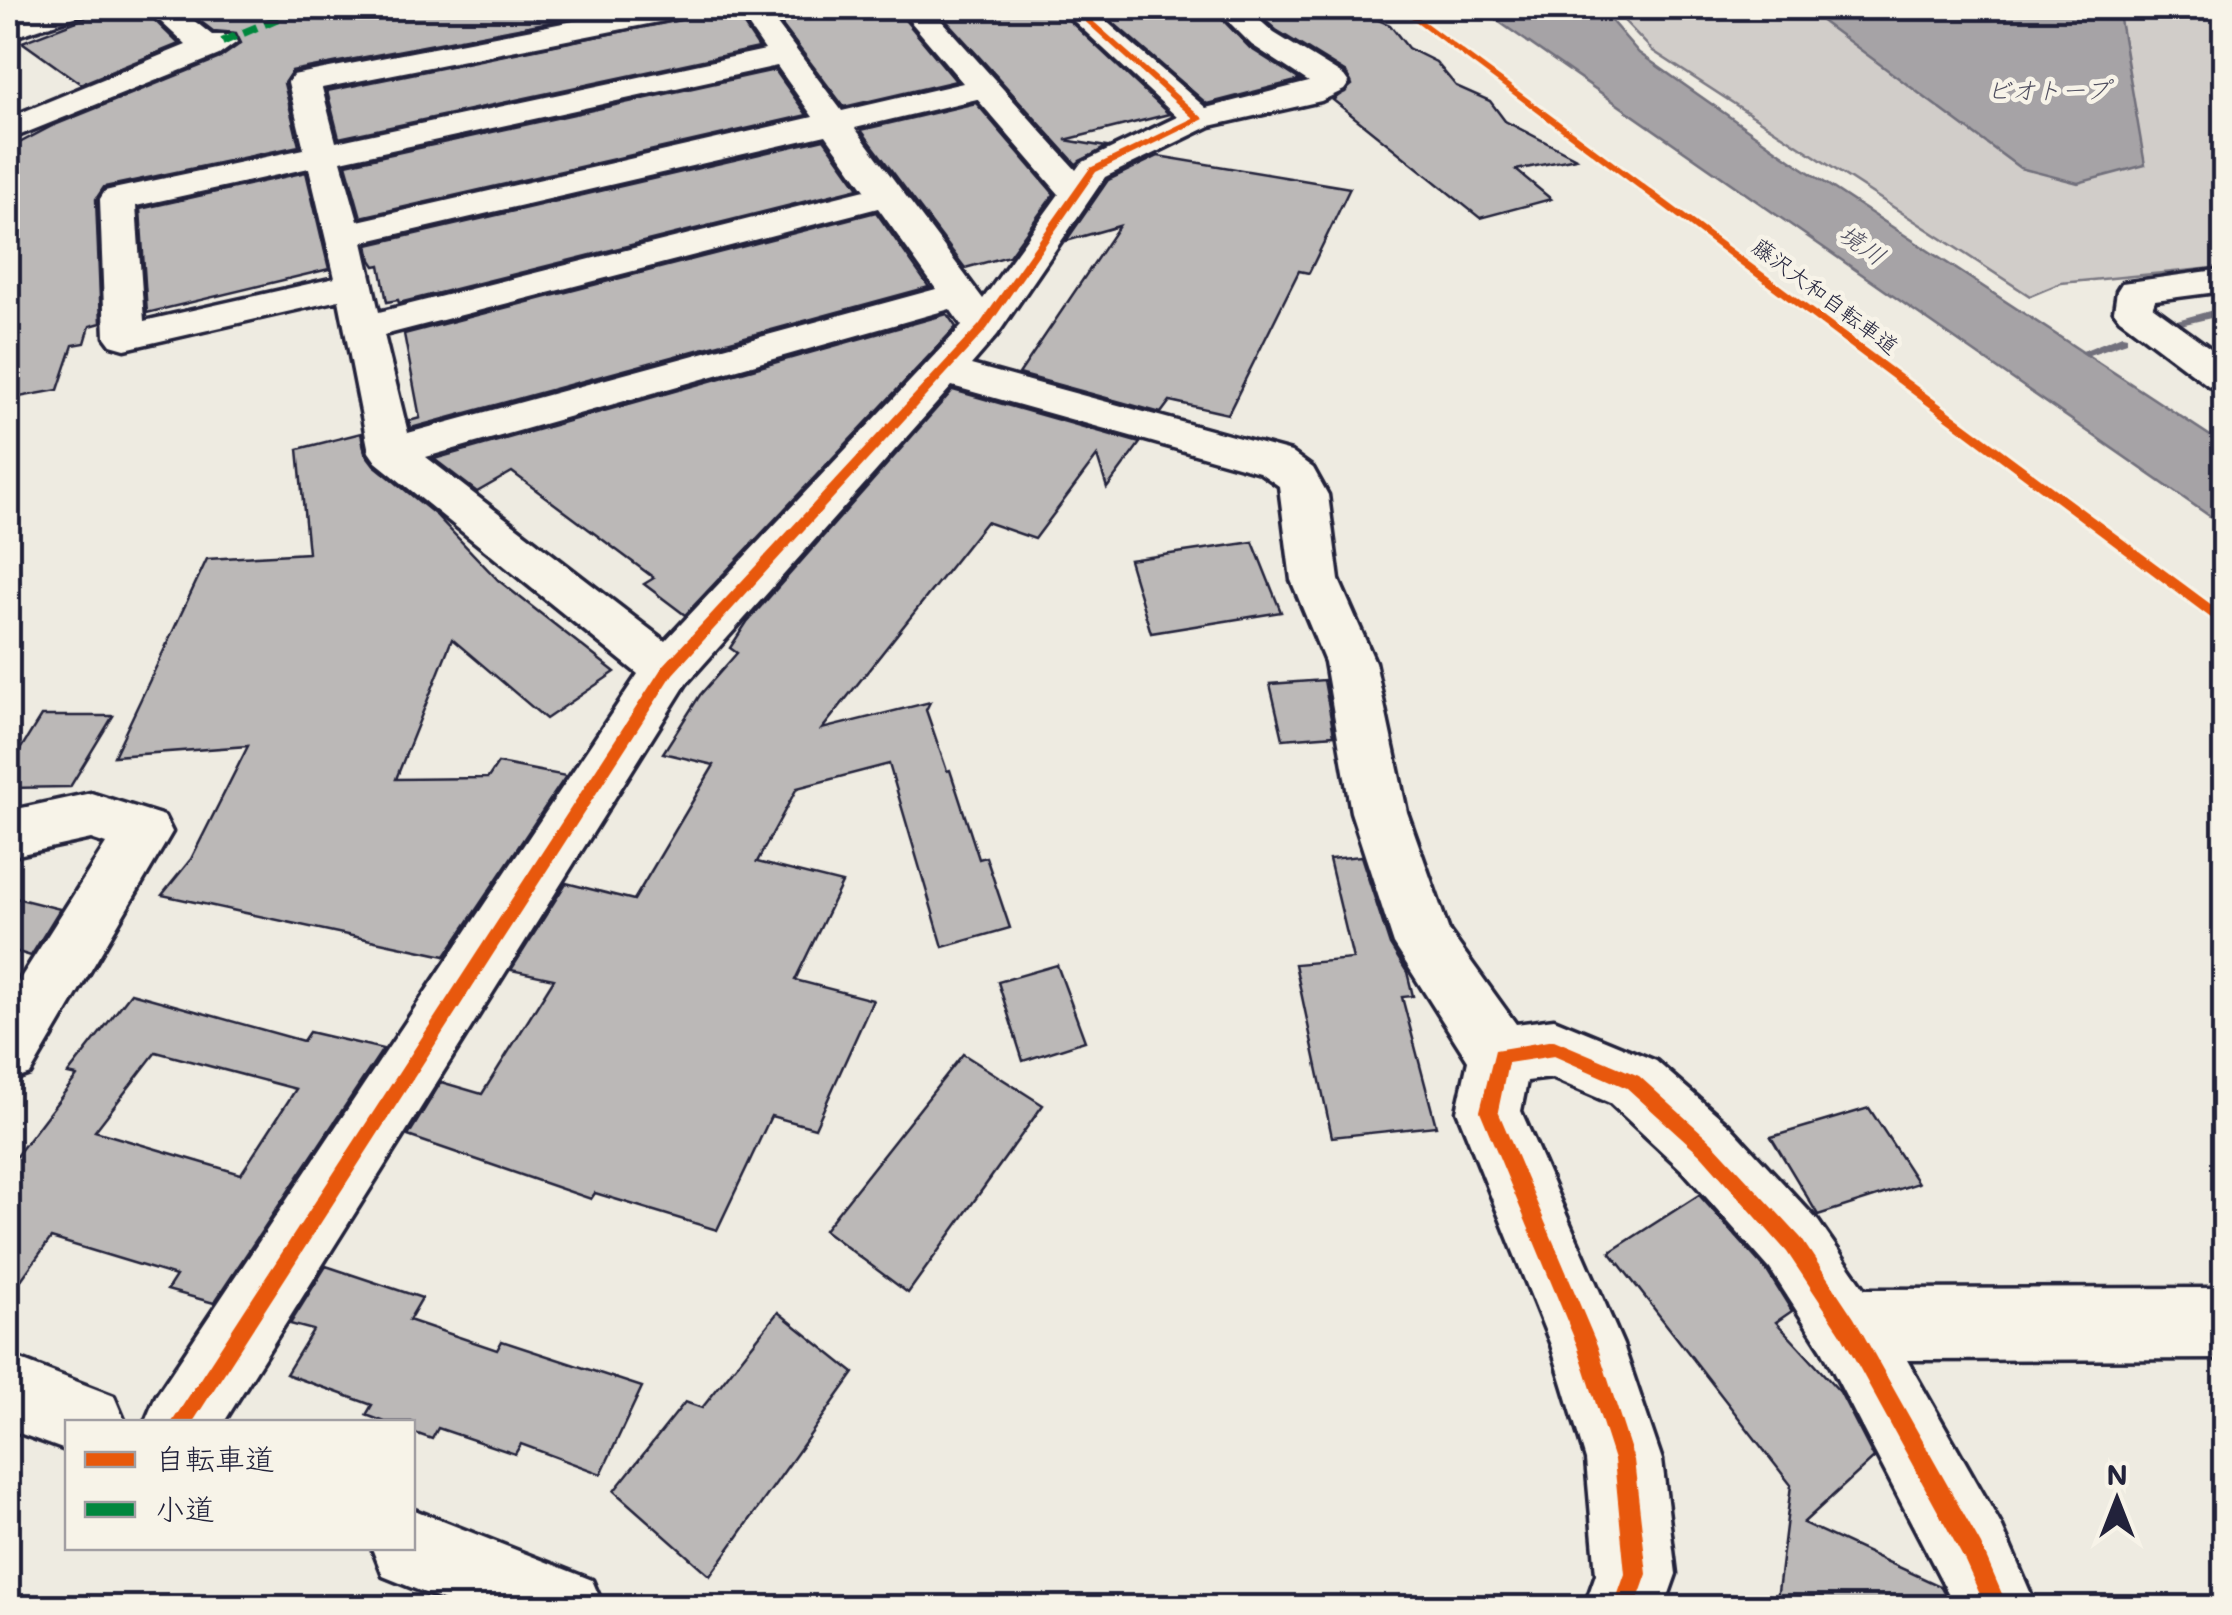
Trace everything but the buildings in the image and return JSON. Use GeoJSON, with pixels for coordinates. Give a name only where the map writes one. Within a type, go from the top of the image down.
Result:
{"type":"FeatureCollection","features":[{"type":"Feature","properties":{"kind":"street"},"geometry":{"type":"LineString","coordinates":[[8,30],[74,8]]}},
{"type":"Feature","properties":{"kind":"street"},"geometry":{"type":"LineString","coordinates":[[8,130],[215,45],[160,8]]}},
{"type":"Feature","properties":{"kind":"street"},"geometry":{"type":"LineString","coordinates":[[668,670],[392,452],[362,328],[356,285],[304,82],[684,8]]}},
{"type":"Feature","properties":{"kind":"street"},"geometry":{"type":"LineString","coordinates":[[750,8],[971,311]]}},
{"type":"Feature","properties":{"kind":"street"},"geometry":{"type":"LineString","coordinates":[[914,8],[1078,194]]}},
{"type":"Feature","properties":{"kind":"street"},"geometry":{"type":"LineString","coordinates":[[1074,8],[1199,119]]}},
{"type":"Feature","properties":{"kind":"street"},"geometry":{"type":"LineString","coordinates":[[183,1420],[668,670],[943,370],[971,311],[1078,194],[1093,170],[1199,119],[1310,94],[1333,83],[1263,39],[1229,8]]}},
{"type":"Feature","properties":{"kind":"street"},"geometry":{"type":"LineString","coordinates":[[356,285],[125,336],[118,199],[785,55]]}},
{"type":"Feature","properties":{"kind":"street"},"geometry":{"type":"LineString","coordinates":[[344,235],[985,88]]}},
{"type":"Feature","properties":{"kind":"street"},"geometry":{"type":"LineString","coordinates":[[362,328],[886,195]]}},
{"type":"Feature","properties":{"kind":"street"},"geometry":{"type":"LineString","coordinates":[[2224,280],[2136,291],[2134,311],[2224,378]]}},
{"type":"Feature","properties":{"kind":"street"},"geometry":{"type":"LineString","coordinates":[[392,452],[971,311]]}},
{"type":"Feature","properties":{"kind":"street"},"geometry":{"type":"LineString","coordinates":[[943,370],[1274,462],[1297,478],[1305,494],[1315,580],[1350,662],[1380,812],[1424,944],[1501,1056],[1490,1112],[1586,1345],[1624,1460],[1636,1574],[1624,1608]]}},
{"type":"Feature","properties":{"kind":"street"},"geometry":{"type":"LineString","coordinates":[[8,834],[91,816],[144,832],[8,1053]]}},
{"type":"Feature","properties":{"kind":"street"},"geometry":{"type":"LineString","coordinates":[[1501,1056],[1554,1048],[1633,1082],[1707,1148],[1794,1246],[1848,1324],[1973,1553],[1997,1608]]}},
{"type":"Feature","properties":{"kind":"street"},"geometry":{"type":"LineString","coordinates":[[1848,1324],[2224,1323]]}},
{"type":"Feature","properties":{"kind":"street"},"geometry":{"type":"LineString","coordinates":[[8,1392],[83,1420]]}},
{"type":"Feature","properties":{"kind":"street"},"geometry":{"type":"LineString","coordinates":[[415,1550],[564,1608]]}},
{"type":"Feature","properties":{"kind":"shaded area"},"geometry":{"type":"Polygon","coordinates":[[[1612,8],[2224,8],[2224,267],[2061,283],[2030,296],[1653,51],[1612,8]]]}},
{"type":"Feature","properties":{"kind":"water","name":"境川"},"geometry":{"type":"Polygon","coordinates":[[[1479,8],[1600,8],[1639,53],[1801,167],[2224,445],[2224,526],[1479,8]]]}},
{"type":"Feature","properties":{"kind":"water","name":"ビオトープ"},"geometry":{"type":"Polygon","coordinates":[[[1804,8],[2118,8],[2145,165],[2078,183],[2020,168],[1804,8]]]}},
{"type":"Feature","properties":{"kind":"waterway"},"geometry":{"type":"LineString","coordinates":[[2172,323],[2224,311]]}},
{"type":"Feature","properties":{"kind":"waterway"},"geometry":{"type":"LineString","coordinates":[[2086,352],[2122,339]]}},
{"type":"Feature","properties":{"kind":"marked path"},"geometry":{"type":"LineString","coordinates":[[222,42],[302,8]]}},
{"type":"Feature","properties":{"kind":"cycle path"},"geometry":{"type":"LineString","coordinates":[[183,1420],[668,670],[983,327],[1093,170],[1199,119],[1074,8]]}},
{"type":"Feature","properties":{"kind":"cycle path","name":"藤沢大和自転車道"},"geometry":{"type":"LineString","coordinates":[[1402,8],[2224,621]]}},
{"type":"Feature","properties":{"kind":"cycle path"},"geometry":{"type":"LineString","coordinates":[[1624,1608],[1636,1574],[1624,1460],[1587,1345],[1489,1111],[1501,1056],[1554,1048],[1633,1082],[1707,1149],[1794,1245],[1847,1325],[1973,1553],[1997,1608]]}}]}
